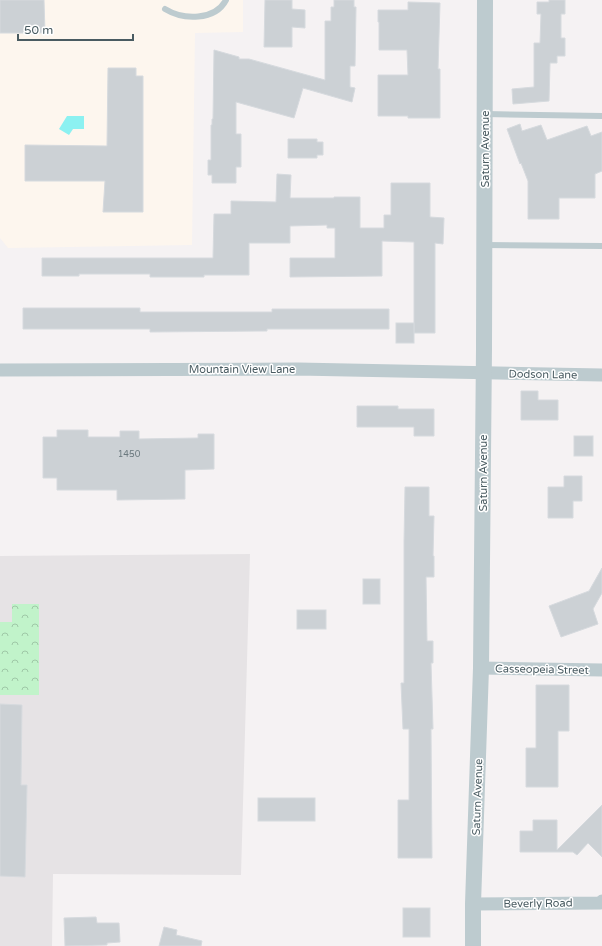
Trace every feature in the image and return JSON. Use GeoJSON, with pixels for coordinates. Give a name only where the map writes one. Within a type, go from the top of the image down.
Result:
{"type":"FeatureCollection","features":[{"type":"Feature","properties":{"kind":"street","name":"Saturn Avenue"},"geometry":{"type":"LineString","coordinates":[[473,946],[473,904],[481,668],[484,372],[485,0]]}},
{"type":"Feature","properties":{"kind":"street","name":"Mountain View Lane"},"geometry":{"type":"LineString","coordinates":[[0,370],[298,369],[484,372]]}},
{"type":"Feature","properties":{"kind":"street","name":"Dodson Lane"},"geometry":{"type":"LineString","coordinates":[[484,372],[602,375]]}},
{"type":"Feature","properties":{"kind":"street","name":"Casseopeia Street"},"geometry":{"type":"LineString","coordinates":[[481,668],[602,670]]}},
{"type":"Feature","properties":{"kind":"street","name":"Beverly Road"},"geometry":{"type":"LineString","coordinates":[[473,904],[601,903]]}},
{"type":"Feature","properties":{"kind":"lane"},"geometry":{"type":"LineString","coordinates":[[165,9],[182,16],[197,17],[209,15],[218,10],[226,0]]}},
{"type":"Feature","properties":{"kind":"lane"},"geometry":{"type":"LineString","coordinates":[[484,114],[602,116]]}},
{"type":"Feature","properties":{"kind":"lane"},"geometry":{"type":"LineString","coordinates":[[484,245],[602,246]]}},
{"type":"Feature","properties":{"kind":"shaded area"},"geometry":{"type":"Polygon","coordinates":[[[0,0],[243,0],[243,32],[195,33],[192,245],[8,248],[0,238],[0,0]]]}},
{"type":"Feature","properties":{"kind":"shaded area"},"geometry":{"type":"Polygon","coordinates":[[[250,554],[241,875],[53,874],[52,946],[0,946],[0,556],[250,554]]]}},
{"type":"Feature","properties":{"kind":"green space"},"geometry":{"type":"Polygon","coordinates":[[[12,604],[39,604],[39,695],[0,695],[0,622],[12,622],[12,604]]]}},
{"type":"Feature","properties":{"kind":"water"},"geometry":{"type":"Polygon","coordinates":[[[67,116],[84,116],[84,129],[73,129],[69,135],[59,129],[67,116]]]}},
{"type":"Feature","properties":{"kind":"building"},"geometry":{"type":"Polygon","coordinates":[[[0,0],[44,0],[45,33],[0,33],[0,0]]]}},
{"type":"Feature","properties":{"kind":"building"},"geometry":{"type":"Polygon","coordinates":[[[265,0],[292,0],[292,9],[305,10],[305,28],[292,27],[292,47],[264,47],[265,0]]]}},
{"type":"Feature","properties":{"kind":"building"},"geometry":{"type":"Polygon","coordinates":[[[334,0],[354,0],[354,7],[356,7],[355,66],[350,66],[350,87],[355,88],[352,102],[303,88],[294,118],[236,102],[236,134],[241,134],[241,167],[236,167],[236,183],[212,183],[212,175],[208,175],[208,160],[211,160],[214,50],[239,57],[239,59],[249,59],[325,80],[325,21],[331,21],[331,7],[334,7],[334,0]]]}},
{"type":"Feature","properties":{"kind":"building"},"geometry":{"type":"Polygon","coordinates":[[[549,0],[565,0],[565,14],[561,14],[561,38],[565,38],[565,56],[557,56],[557,63],[550,63],[549,101],[513,104],[512,89],[534,87],[534,43],[540,43],[541,14],[537,14],[537,2],[549,2],[549,0]]]}},
{"type":"Feature","properties":{"kind":"building"},"geometry":{"type":"Polygon","coordinates":[[[408,2],[440,3],[438,69],[440,69],[440,118],[378,116],[378,75],[408,75],[407,50],[379,50],[378,10],[408,10],[408,2]]]}},
{"type":"Feature","properties":{"kind":"building"},"geometry":{"type":"Polygon","coordinates":[[[108,68],[136,68],[136,76],[143,76],[143,212],[103,212],[105,181],[25,181],[25,145],[107,146],[108,68]]]}},
{"type":"Feature","properties":{"kind":"building"},"geometry":{"type":"Polygon","coordinates":[[[520,124],[522,131],[541,125],[547,140],[587,126],[591,136],[602,132],[602,171],[595,174],[595,198],[559,198],[559,219],[528,219],[528,181],[507,129],[520,124]]]}},
{"type":"Feature","properties":{"kind":"building"},"geometry":{"type":"Polygon","coordinates":[[[288,139],[317,139],[317,142],[323,142],[323,155],[317,155],[317,158],[288,158],[288,139]]]}},
{"type":"Feature","properties":{"kind":"building"},"geometry":{"type":"Polygon","coordinates":[[[277,174],[291,175],[290,198],[360,197],[360,228],[384,228],[384,215],[391,215],[391,183],[430,183],[430,217],[444,218],[443,244],[435,243],[435,333],[414,333],[414,242],[382,241],[382,276],[290,277],[290,258],[335,258],[335,228],[327,228],[327,225],[290,226],[290,243],[249,243],[249,275],[150,277],[150,274],[79,274],[79,276],[42,276],[42,258],[213,258],[214,214],[231,214],[231,201],[276,202],[277,174]]]}},
{"type":"Feature","properties":{"kind":"building"},"geometry":{"type":"Polygon","coordinates":[[[23,308],[140,308],[140,312],[272,312],[272,309],[389,309],[389,329],[267,329],[267,331],[150,332],[150,329],[23,329],[23,308]]]}},
{"type":"Feature","properties":{"kind":"building"},"geometry":{"type":"Polygon","coordinates":[[[396,323],[414,323],[414,343],[396,343],[396,323]]]}},
{"type":"Feature","properties":{"kind":"building"},"geometry":{"type":"Polygon","coordinates":[[[521,391],[538,391],[538,400],[558,400],[558,420],[521,420],[521,391]]]}},
{"type":"Feature","properties":{"kind":"building"},"geometry":{"type":"Polygon","coordinates":[[[357,406],[398,406],[398,409],[434,409],[434,436],[414,436],[414,427],[357,427],[357,406]]]}},
{"type":"Feature","properties":{"kind":"building"},"geometry":{"type":"Polygon","coordinates":[[[57,430],[88,430],[88,437],[120,437],[120,431],[139,431],[139,439],[198,438],[198,434],[214,434],[214,469],[185,470],[185,499],[117,500],[117,490],[57,490],[57,478],[43,478],[43,437],[57,437],[57,430]]]}},
{"type":"Feature","properties":{"kind":"building"},"geometry":{"type":"Polygon","coordinates":[[[574,436],[593,436],[593,456],[574,456],[574,436]]]}},
{"type":"Feature","properties":{"kind":"building"},"geometry":{"type":"Polygon","coordinates":[[[564,476],[582,476],[582,501],[573,501],[573,518],[548,518],[548,487],[564,487],[564,476]]]}},
{"type":"Feature","properties":{"kind":"building"},"geometry":{"type":"Polygon","coordinates":[[[405,487],[429,487],[429,516],[434,516],[434,577],[426,577],[427,641],[433,641],[433,663],[431,663],[433,729],[431,729],[432,858],[398,858],[398,800],[409,800],[409,729],[403,729],[401,683],[404,683],[405,487]]]}},
{"type":"Feature","properties":{"kind":"building"},"geometry":{"type":"Polygon","coordinates":[[[602,568],[602,593],[593,609],[598,624],[561,637],[549,606],[589,591],[602,568]]]}},
{"type":"Feature","properties":{"kind":"building"},"geometry":{"type":"Polygon","coordinates":[[[363,579],[380,579],[380,604],[363,604],[363,579]]]}},
{"type":"Feature","properties":{"kind":"building"},"geometry":{"type":"Polygon","coordinates":[[[297,610],[326,610],[326,629],[297,629],[297,610]]]}},
{"type":"Feature","properties":{"kind":"building"},"geometry":{"type":"Polygon","coordinates":[[[536,685],[569,685],[569,731],[558,731],[558,787],[526,787],[526,748],[536,748],[536,685]]]}},
{"type":"Feature","properties":{"kind":"building"},"geometry":{"type":"Polygon","coordinates":[[[0,704],[22,705],[21,785],[27,785],[25,877],[0,876],[0,704]]]}},
{"type":"Feature","properties":{"kind":"building"},"geometry":{"type":"Polygon","coordinates":[[[258,798],[315,798],[315,821],[258,821],[258,798]]]}},
{"type":"Feature","properties":{"kind":"building"},"geometry":{"type":"Polygon","coordinates":[[[602,805],[602,857],[588,843],[577,855],[573,852],[520,852],[520,831],[533,831],[533,820],[557,820],[557,850],[602,805]]]}},
{"type":"Feature","properties":{"kind":"building"},"geometry":{"type":"Polygon","coordinates":[[[403,908],[430,908],[430,937],[403,937],[403,908]]]}},
{"type":"Feature","properties":{"kind":"building"},"geometry":{"type":"Polygon","coordinates":[[[96,917],[97,923],[119,923],[120,942],[107,943],[107,945],[65,946],[64,918],[96,917]]]}},
{"type":"Feature","properties":{"kind":"building"},"geometry":{"type":"Polygon","coordinates":[[[164,927],[177,930],[176,935],[202,941],[201,946],[159,946],[164,927]]]}}]}
